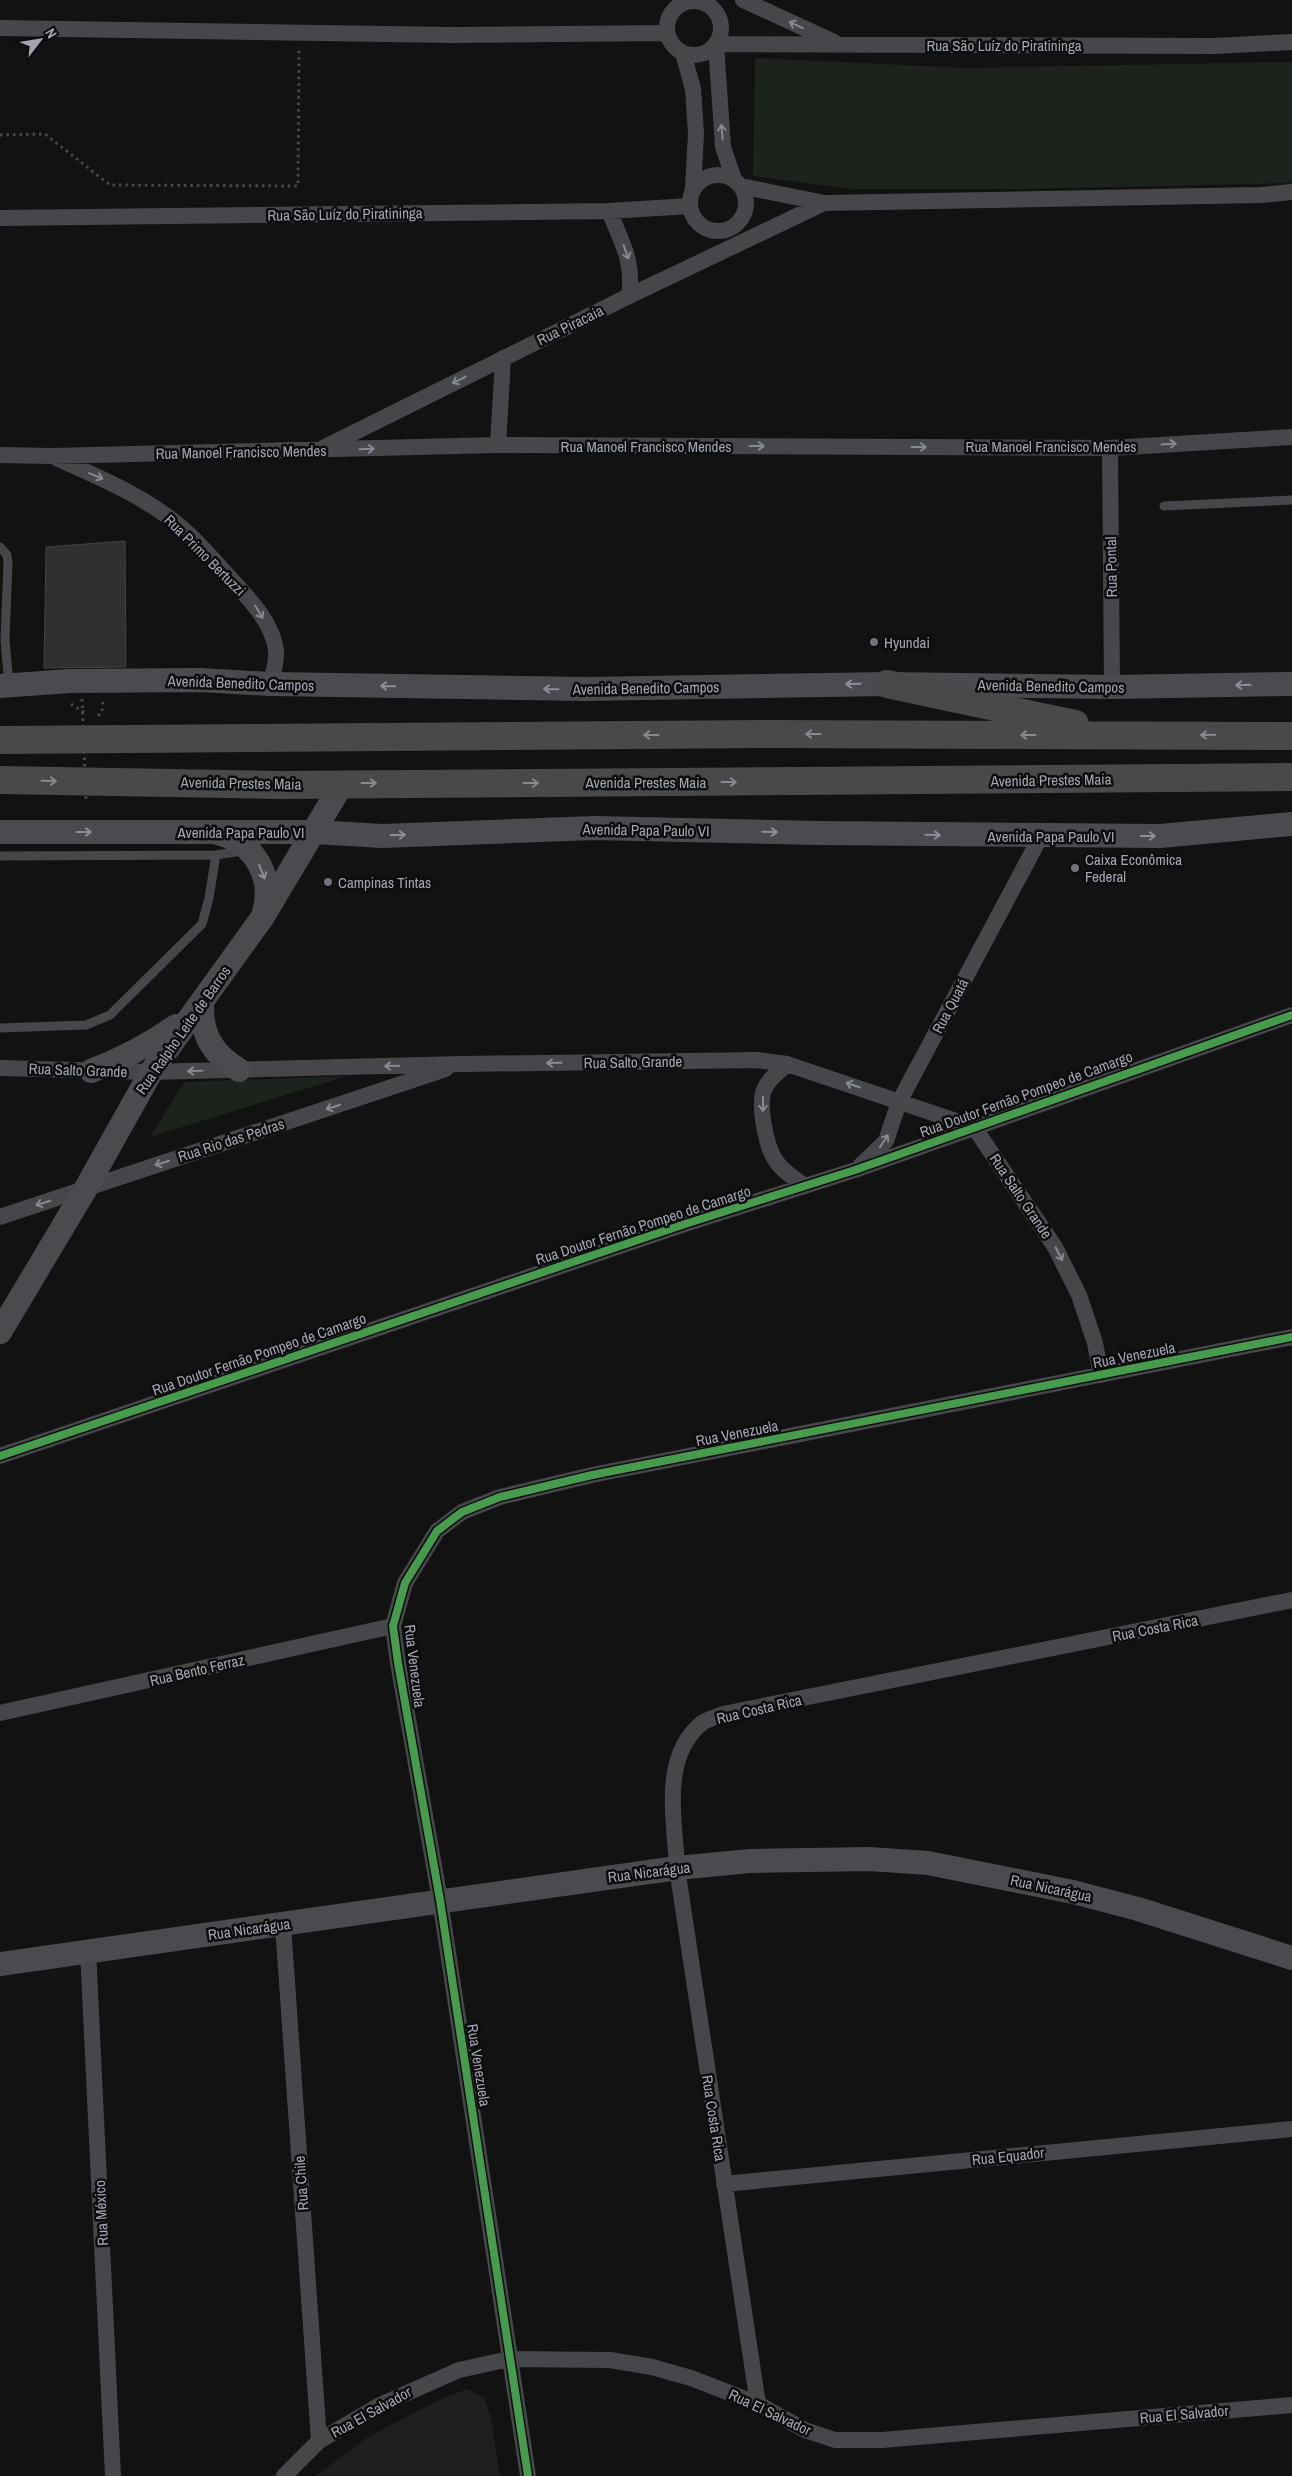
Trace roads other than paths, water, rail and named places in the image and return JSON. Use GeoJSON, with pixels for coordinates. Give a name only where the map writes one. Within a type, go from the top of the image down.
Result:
{"type":"FeatureCollection","features":[{"type":"Feature","properties":{"kind":"highway"},"geometry":{"type":"LineString","coordinates":[[887,684],[1130,736]]}},
{"type":"Feature","properties":{"kind":"highway"},"geometry":{"type":"LineString","coordinates":[[0,740],[768,734],[1292,736]]}},
{"type":"Feature","properties":{"kind":"highway","name":"Avenida Prestes Maia"},"geometry":{"type":"LineString","coordinates":[[0,780],[342,784],[1292,777]]}},
{"type":"Feature","properties":{"kind":"street"},"geometry":{"type":"LineString","coordinates":[[743,0],[840,45]]}},
{"type":"Feature","properties":{"kind":"street"},"geometry":{"type":"LineString","coordinates":[[697,1],[713,9],[720,26],[716,44],[724,147],[747,204],[745,213],[740,221],[724,231],[715,231],[698,223],[690,206],[694,188],[696,134],[693,89],[683,53],[670,42],[667,33],[669,17],[679,2],[697,1]]}},
{"type":"Feature","properties":{"kind":"street"},"geometry":{"type":"LineString","coordinates":[[0,28],[452,35],[667,33]]}},
{"type":"Feature","properties":{"kind":"street","name":"Rua São Luíz do Piratininga"},"geometry":{"type":"LineString","coordinates":[[716,44],[1214,46],[1292,42]]}},
{"type":"Feature","properties":{"kind":"street"},"geometry":{"type":"LineString","coordinates":[[683,53],[701,54],[716,44]]}},
{"type":"Feature","properties":{"kind":"street"},"geometry":{"type":"LineString","coordinates":[[694,188],[708,176],[726,175],[738,182],[824,203],[1261,195],[1292,192]]}},
{"type":"Feature","properties":{"kind":"street","name":"Rua Piracaia"},"geometry":{"type":"LineString","coordinates":[[318,450],[629,296],[824,203]]}},
{"type":"Feature","properties":{"kind":"street","name":"Rua São Luíz do Piratininga"},"geometry":{"type":"LineString","coordinates":[[0,218],[609,211],[690,206]]}},
{"type":"Feature","properties":{"kind":"street"},"geometry":{"type":"LineString","coordinates":[[609,211],[632,274],[629,296]]}},
{"type":"Feature","properties":{"kind":"street"},"geometry":{"type":"LineString","coordinates":[[498,445],[503,358]]}},
{"type":"Feature","properties":{"kind":"street","name":"Rua Manoel Francisco Mendes"},"geometry":{"type":"LineString","coordinates":[[0,456],[498,445],[1110,448],[1292,436]]}},
{"type":"Feature","properties":{"kind":"street","name":"Rua Pontal"},"geometry":{"type":"LineString","coordinates":[[1110,448],[1112,687]]}},
{"type":"Feature","properties":{"kind":"street","name":"Rua Primo Bertuzzi"},"geometry":{"type":"LineString","coordinates":[[51,456],[120,486],[157,509],[192,537],[254,604],[270,631],[276,652],[271,684]]}},
{"type":"Feature","properties":{"kind":"street","name":"Avenida Benedito Campos"},"geometry":{"type":"LineString","coordinates":[[4,686],[70,682],[200,680],[271,684],[585,689],[887,684],[1112,687],[1292,684]]}},
{"type":"Feature","properties":{"kind":"street","name":"Rua Ralpho Leite de Barros"},"geometry":{"type":"LineString","coordinates":[[0,1332],[86,1188],[150,1072],[262,918],[342,784]]}},
{"type":"Feature","properties":{"kind":"street","name":"Avenida Papa Paulo VI"},"geometry":{"type":"LineString","coordinates":[[0,832],[215,844],[314,832],[382,836],[594,828],[1041,836],[1160,836],[1292,824]]}},
{"type":"Feature","properties":{"kind":"street"},"geometry":{"type":"LineString","coordinates":[[215,844],[229,836],[250,850],[263,870],[267,886],[267,903],[262,918]]}},
{"type":"Feature","properties":{"kind":"street","name":"Rua Quatá"},"geometry":{"type":"LineString","coordinates":[[855,1170],[886,1141],[899,1102],[1041,836]]}},
{"type":"Feature","properties":{"kind":"street"},"geometry":{"type":"LineString","coordinates":[[202,1003],[201,1019],[205,1035],[213,1050],[239,1070]]}},
{"type":"Feature","properties":{"kind":"street"},"geometry":{"type":"LineString","coordinates":[[90,1070],[122,1060],[150,1044],[177,1025],[202,1003]]}},
{"type":"Feature","properties":{"kind":"street","name":"Rua Doutor Fernão Pompeo de Camargo"},"geometry":{"type":"LineString","coordinates":[[0,1456],[657,1234],[855,1170],[1292,1015]]}},
{"type":"Feature","properties":{"kind":"street","name":"Rua Salto Grande"},"geometry":{"type":"LineString","coordinates":[[0,1068],[150,1072],[462,1064],[758,1060],[787,1064],[974,1127],[1011,1178],[1055,1247],[1079,1295],[1095,1343],[1101,1375]]}},
{"type":"Feature","properties":{"kind":"street","name":"Rua Rio das Pedras"},"geometry":{"type":"LineString","coordinates":[[0,1217],[462,1064]]}},
{"type":"Feature","properties":{"kind":"street"},"geometry":{"type":"LineString","coordinates":[[787,1064],[772,1078],[764,1091],[766,1139],[779,1164],[805,1186]]}},
{"type":"Feature","properties":{"kind":"street","name":"Rua Venezuela"},"geometry":{"type":"LineString","coordinates":[[528,2476],[440,1900],[393,1626],[405,1583],[437,1531],[462,1512],[500,1497],[602,1473],[1292,1337]]}},
{"type":"Feature","properties":{"kind":"street","name":"Rua Costa Rica"},"geometry":{"type":"LineString","coordinates":[[758,2404],[677,1868],[675,1765],[685,1741],[703,1722],[723,1714],[1292,1600]]}},
{"type":"Feature","properties":{"kind":"street","name":"Rua Bento Ferraz"},"geometry":{"type":"LineString","coordinates":[[0,1713],[393,1626]]}},
{"type":"Feature","properties":{"kind":"street","name":"Rua Nicarágua"},"geometry":{"type":"LineString","coordinates":[[0,1964],[440,1900],[677,1868],[750,1861],[869,1859],[928,1863],[1074,1892],[1138,1909],[1292,1958]]}},
{"type":"Feature","properties":{"kind":"street","name":"Rua Chile"},"geometry":{"type":"LineString","coordinates":[[283,1924],[320,2441]]}},
{"type":"Feature","properties":{"kind":"street","name":"Rua México"},"geometry":{"type":"LineString","coordinates":[[88,1950],[113,2476]]}},
{"type":"Feature","properties":{"kind":"street","name":"Rua Equador"},"geometry":{"type":"LineString","coordinates":[[724,2184],[1292,2129]]}},
{"type":"Feature","properties":{"kind":"street","name":"Rua El Salvador"},"geometry":{"type":"LineString","coordinates":[[284,2476],[320,2441],[380,2405],[425,2383],[460,2370],[509,2359],[610,2360],[652,2367],[691,2378],[758,2404],[805,2430],[835,2440],[882,2440],[1292,2405]]}},
{"type":"Feature","properties":{"kind":"lane"},"geometry":{"type":"LineString","coordinates":[[1164,506],[1292,500]]}},
{"type":"Feature","properties":{"kind":"lane"},"geometry":{"type":"LineString","coordinates":[[0,546],[6,555],[4,583],[4,686]]}},
{"type":"Feature","properties":{"kind":"lane"},"geometry":{"type":"LineString","coordinates":[[0,856],[215,844],[209,898],[202,924],[110,1015],[86,1025],[0,1028]]}},
{"type":"Feature","properties":{"kind":"place","name":"Hyundai"},"geometry":{"type":"Point","coordinates":[874,642]}},
{"type":"Feature","properties":{"kind":"place","name":"Caixa Econômica Federal"},"geometry":{"type":"Point","coordinates":[1075,868]}},
{"type":"Feature","properties":{"kind":"place","name":"Campinas Tintas"},"geometry":{"type":"Point","coordinates":[328,882]}}]}
